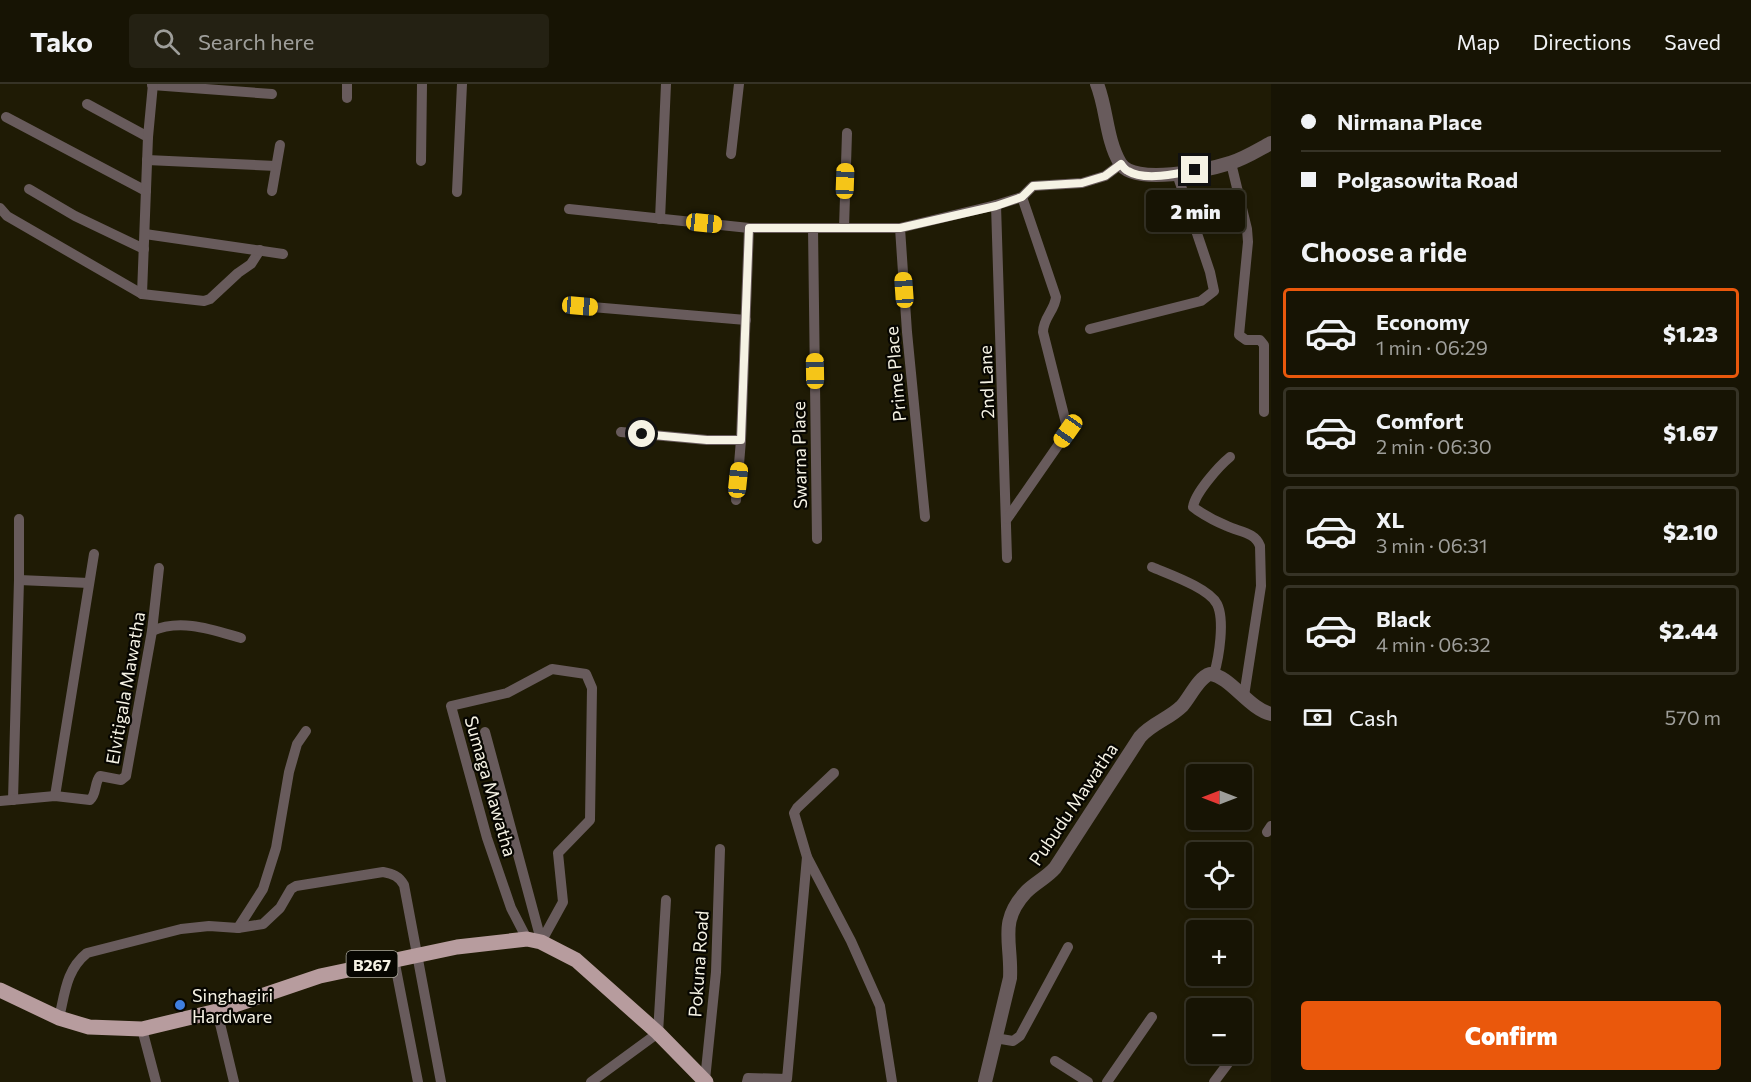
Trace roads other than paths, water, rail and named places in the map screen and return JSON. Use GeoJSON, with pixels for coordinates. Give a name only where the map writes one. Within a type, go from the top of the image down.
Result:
{"type":"FeatureCollection","features":[{"type":"Feature","properties":{"kind":"main road","name":"B267"},"geometry":{"type":"LineString","coordinates":[[2,995],[59,1018],[89,1027],[142,1029],[217,1011],[320,975],[457,946],[536,940]]}},
{"type":"Feature","properties":{"kind":"main road"},"geometry":{"type":"LineString","coordinates":[[536,940],[576,960],[658,1033],[705,1081]]}},
{"type":"Feature","properties":{"kind":"street"},"geometry":{"type":"LineString","coordinates":[[346,84],[347,98]]}},
{"type":"Feature","properties":{"kind":"street"},"geometry":{"type":"LineString","coordinates":[[421,161],[422,84]]}},
{"type":"Feature","properties":{"kind":"street"},"geometry":{"type":"LineString","coordinates":[[457,192],[462,84]]}},
{"type":"Feature","properties":{"kind":"street"},"geometry":{"type":"LineString","coordinates":[[660,219],[666,84]]}},
{"type":"Feature","properties":{"kind":"street"},"geometry":{"type":"LineString","coordinates":[[731,154],[739,84]]}},
{"type":"Feature","properties":{"kind":"street"},"geometry":{"type":"LineString","coordinates":[[1097,84],[1110,138],[1121,164],[1128,171],[1147,176],[1177,174],[1231,163],[1271,143]]}},
{"type":"Feature","properties":{"kind":"street"},"geometry":{"type":"LineString","coordinates":[[142,294],[152,85],[272,94]]}},
{"type":"Feature","properties":{"kind":"street"},"geometry":{"type":"LineString","coordinates":[[87,104],[148,137]]}},
{"type":"Feature","properties":{"kind":"street"},"geometry":{"type":"LineString","coordinates":[[6,117],[146,191]]}},
{"type":"Feature","properties":{"kind":"street"},"geometry":{"type":"LineString","coordinates":[[844,228],[847,134]]}},
{"type":"Feature","properties":{"kind":"street"},"geometry":{"type":"LineString","coordinates":[[272,191],[280,145]]}},
{"type":"Feature","properties":{"kind":"street"},"geometry":{"type":"LineString","coordinates":[[147,160],[276,166]]}},
{"type":"Feature","properties":{"kind":"street"},"geometry":{"type":"LineString","coordinates":[[1231,163],[1248,242],[1239,335],[1246,340],[1260,340],[1264,345],[1264,412]]}},
{"type":"Feature","properties":{"kind":"street"},"geometry":{"type":"LineString","coordinates":[[569,209],[749,228],[900,228],[996,206],[1022,197],[1033,186],[1082,183],[1105,176],[1121,164]]}},
{"type":"Feature","properties":{"kind":"street"},"geometry":{"type":"LineString","coordinates":[[1090,328],[1201,301],[1214,291],[1210,272],[1177,174]]}},
{"type":"Feature","properties":{"kind":"street"},"geometry":{"type":"LineString","coordinates":[[29,189],[75,216],[144,249]]}},
{"type":"Feature","properties":{"kind":"street"},"geometry":{"type":"LineString","coordinates":[[1007,519],[1068,431],[1043,332],[1044,321],[1056,302],[1056,297],[1022,197]]}},
{"type":"Feature","properties":{"kind":"street","name":"2nd Lane"},"geometry":{"type":"LineString","coordinates":[[996,206],[1007,558]]}},
{"type":"Feature","properties":{"kind":"street"},"geometry":{"type":"LineString","coordinates":[[0,208],[7,216],[142,294],[204,301],[210,299],[251,264],[260,250]]}},
{"type":"Feature","properties":{"kind":"street"},"geometry":{"type":"LineString","coordinates":[[736,500],[741,440],[749,228]]}},
{"type":"Feature","properties":{"kind":"street","name":"Swarna Place"},"geometry":{"type":"LineString","coordinates":[[813,228],[817,539]]}},
{"type":"Feature","properties":{"kind":"street","name":"Prime Place"},"geometry":{"type":"LineString","coordinates":[[900,228],[907,332],[925,517]]}},
{"type":"Feature","properties":{"kind":"street"},"geometry":{"type":"LineString","coordinates":[[145,234],[283,254]]}},
{"type":"Feature","properties":{"kind":"street"},"geometry":{"type":"LineString","coordinates":[[580,306],[746,320]]}},
{"type":"Feature","properties":{"kind":"street"},"geometry":{"type":"LineString","coordinates":[[621,432],[707,440],[741,440]]}},
{"type":"Feature","properties":{"kind":"street"},"geometry":{"type":"LineString","coordinates":[[1230,457],[1210,477],[1194,501],[1193,507],[1228,527],[1254,537],[1260,546],[1261,586],[1244,696]]}},
{"type":"Feature","properties":{"kind":"street"},"geometry":{"type":"LineString","coordinates":[[13,800],[19,519]]}},
{"type":"Feature","properties":{"kind":"street"},"geometry":{"type":"LineString","coordinates":[[55,796],[94,554]]}},
{"type":"Feature","properties":{"kind":"street"},"geometry":{"type":"LineString","coordinates":[[1152,567],[1203,591],[1217,604],[1220,625],[1219,648],[1214,674],[1257,707],[1271,714]]}},
{"type":"Feature","properties":{"kind":"street","name":"Elvitigala Mawatha"},"geometry":{"type":"LineString","coordinates":[[0,801],[55,796],[90,800],[100,776],[121,780],[126,776],[152,631],[159,568]]}},
{"type":"Feature","properties":{"kind":"street"},"geometry":{"type":"LineString","coordinates":[[19,580],[89,583]]}},
{"type":"Feature","properties":{"kind":"street"},"geometry":{"type":"LineString","coordinates":[[152,631],[160,627],[189,625],[241,638]]}},
{"type":"Feature","properties":{"kind":"street","name":"Sumaga Mawatha"},"geometry":{"type":"LineString","coordinates":[[552,669],[586,674],[591,688],[590,820],[558,853],[563,902],[536,940],[511,908],[487,838],[451,706],[507,693],[552,669]]}},
{"type":"Feature","properties":{"kind":"street","name":"Pubudu Mawatha"},"geometry":{"type":"LineString","coordinates":[[985,1082],[1010,978],[1008,921],[1012,912],[1024,894],[1055,868],[1140,737],[1151,726],[1176,712],[1191,696],[1203,677],[1214,674]]}},
{"type":"Feature","properties":{"kind":"street"},"geometry":{"type":"LineString","coordinates":[[238,928],[263,889],[276,848],[297,744],[306,731]]}},
{"type":"Feature","properties":{"kind":"street"},"geometry":{"type":"LineString","coordinates":[[485,732],[536,940]]}},
{"type":"Feature","properties":{"kind":"street"},"geometry":{"type":"LineString","coordinates":[[834,773],[794,813],[807,856],[851,941],[880,1006],[892,1082]]}},
{"type":"Feature","properties":{"kind":"street","name":"Pokuna Road"},"geometry":{"type":"LineString","coordinates":[[705,1081],[716,972],[720,849]]}},
{"type":"Feature","properties":{"kind":"street"},"geometry":{"type":"LineString","coordinates":[[747,1082],[748,1078],[787,1079],[807,856]]}},
{"type":"Feature","properties":{"kind":"street"},"geometry":{"type":"LineString","coordinates":[[59,1018],[71,970],[87,953],[181,929],[209,926],[238,928],[263,924],[280,908],[291,889],[296,886],[383,872],[395,875],[404,885],[441,1082]]}},
{"type":"Feature","properties":{"kind":"street"},"geometry":{"type":"LineString","coordinates":[[591,1082],[658,1033],[666,900]]}},
{"type":"Feature","properties":{"kind":"street"},"geometry":{"type":"LineString","coordinates":[[995,1038],[1013,1041],[1020,1036],[1068,947]]}},
{"type":"Feature","properties":{"kind":"street"},"geometry":{"type":"LineString","coordinates":[[394,959],[418,1082]]}},
{"type":"Feature","properties":{"kind":"street"},"geometry":{"type":"LineString","coordinates":[[217,1011],[234,1082]]}},
{"type":"Feature","properties":{"kind":"street"},"geometry":{"type":"LineString","coordinates":[[1107,1082],[1152,1017]]}},
{"type":"Feature","properties":{"kind":"street"},"geometry":{"type":"LineString","coordinates":[[142,1029],[156,1082]]}},
{"type":"Feature","properties":{"kind":"street"},"geometry":{"type":"LineString","coordinates":[[1055,1061],[1088,1082]]}},
{"type":"Feature","properties":{"kind":"street"},"geometry":{"type":"LineString","coordinates":[[1214,1082],[1228,1064]]}},
{"type":"Feature","properties":{"kind":"place","name":"Singhagiri Hardware"},"geometry":{"type":"Point","coordinates":[180,1005]}}]}
